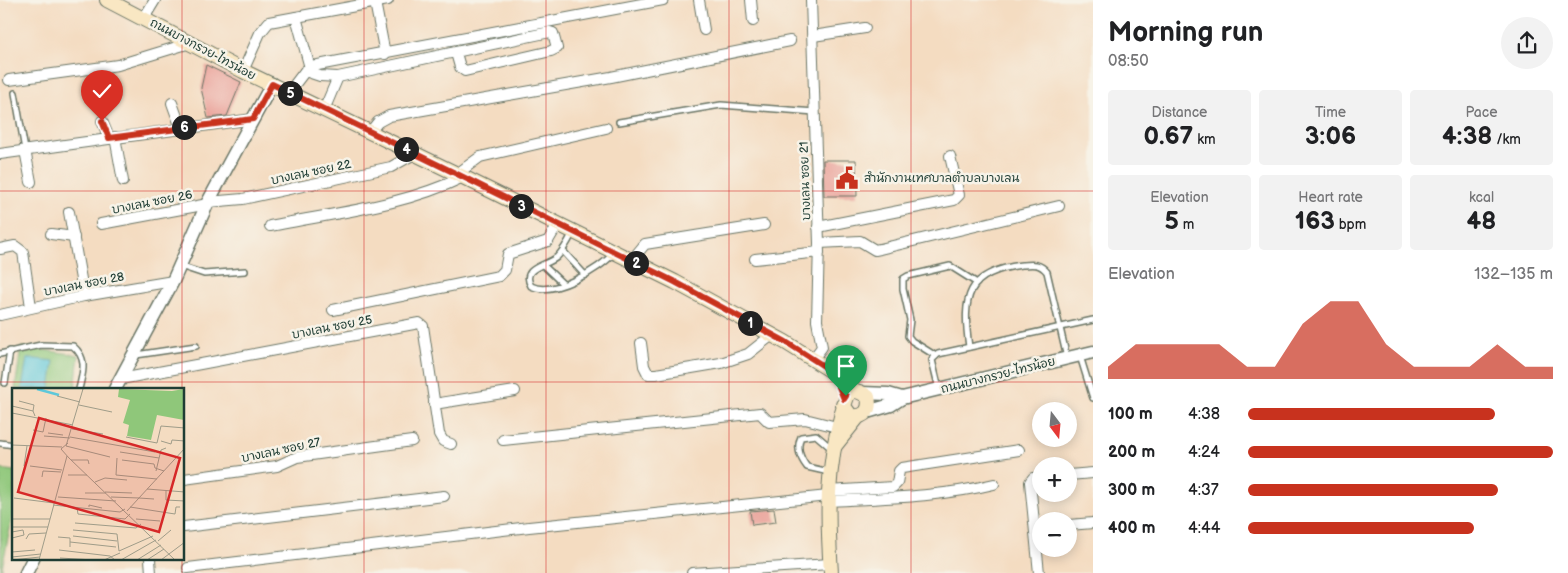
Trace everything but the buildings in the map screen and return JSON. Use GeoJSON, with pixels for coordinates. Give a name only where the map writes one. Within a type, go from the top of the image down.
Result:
{"type":"FeatureCollection","features":[{"type":"Feature","properties":{"kind":"main road","name":"ถนนบางกรวย-ไทรน้อย"},"geometry":{"type":"LineString","coordinates":[[107,0],[243,71],[416,153],[614,252],[772,335],[833,372],[851,397]]}},
{"type":"Feature","properties":{"kind":"main road"},"geometry":{"type":"LineString","coordinates":[[851,397],[851,416],[862,415]]}},
{"type":"Feature","properties":{"kind":"main road"},"geometry":{"type":"LineString","coordinates":[[834,449],[870,405],[868,397],[851,397]]}},
{"type":"Feature","properties":{"kind":"main road"},"geometry":{"type":"LineString","coordinates":[[831,568],[829,472],[837,427],[851,397]]}},
{"type":"Feature","properties":{"kind":"street"},"geometry":{"type":"LineString","coordinates":[[144,18],[155,0]]}},
{"type":"Feature","properties":{"kind":"street"},"geometry":{"type":"LineString","coordinates":[[243,71],[264,25],[296,17],[388,0]]}},
{"type":"Feature","properties":{"kind":"street"},"geometry":{"type":"LineString","coordinates":[[289,92],[308,70],[634,3],[663,0]]}},
{"type":"Feature","properties":{"kind":"street"},"geometry":{"type":"LineString","coordinates":[[699,0],[704,30]]}},
{"type":"Feature","properties":{"kind":"street"},"geometry":{"type":"LineString","coordinates":[[750,0],[753,21]]}},
{"type":"Feature","properties":{"kind":"street","name":"บางเลน ซอย 21"},"geometry":{"type":"LineString","coordinates":[[811,0],[819,248],[817,321],[822,347],[813,359]]}},
{"type":"Feature","properties":{"kind":"street"},"geometry":{"type":"LineString","coordinates":[[375,2],[385,54]]}},
{"type":"Feature","properties":{"kind":"street"},"geometry":{"type":"LineString","coordinates":[[296,17],[308,70]]}},
{"type":"Feature","properties":{"kind":"street"},"geometry":{"type":"LineString","coordinates":[[813,36],[865,28]]}},
{"type":"Feature","properties":{"kind":"street"},"geometry":{"type":"LineString","coordinates":[[308,70],[320,76],[338,76],[550,32],[553,33],[557,48],[465,71],[460,68],[456,53]]}},
{"type":"Feature","properties":{"kind":"street"},"geometry":{"type":"LineString","coordinates":[[370,132],[378,122],[389,116],[611,77],[790,41]]}},
{"type":"Feature","properties":{"kind":"street"},"geometry":{"type":"LineString","coordinates":[[8,80],[118,65],[190,43]]}},
{"type":"Feature","properties":{"kind":"street"},"geometry":{"type":"LineString","coordinates":[[324,110],[338,76]]}},
{"type":"Feature","properties":{"kind":"street"},"geometry":{"type":"LineString","coordinates":[[118,384],[136,355],[173,281],[208,203],[272,84]]}},
{"type":"Feature","properties":{"kind":"street"},"geometry":{"type":"LineString","coordinates":[[172,103],[181,128]]}},
{"type":"Feature","properties":{"kind":"street"},"geometry":{"type":"LineString","coordinates":[[0,154],[253,119]]}},
{"type":"Feature","properties":{"kind":"street"},"geometry":{"type":"LineString","coordinates":[[102,121],[112,137],[123,181]]}},
{"type":"Feature","properties":{"kind":"street"},"geometry":{"type":"LineString","coordinates":[[270,226],[407,198],[445,186],[480,157],[606,128]]}},
{"type":"Feature","properties":{"kind":"street"},"geometry":{"type":"LineString","coordinates":[[25,150],[31,182]]}},
{"type":"Feature","properties":{"kind":"street","name":"บางเลน ซอย 22"},"geometry":{"type":"LineString","coordinates":[[208,203],[243,199],[391,167],[416,153]]}},
{"type":"Feature","properties":{"kind":"street"},"geometry":{"type":"LineString","coordinates":[[818,227],[954,200],[959,194],[950,156]]}},
{"type":"Feature","properties":{"kind":"street","name":"บางเลน ซอย 26"},"geometry":{"type":"LineString","coordinates":[[100,224],[208,203]]}},
{"type":"Feature","properties":{"kind":"street"},"geometry":{"type":"LineString","coordinates":[[756,259],[860,241],[875,250],[1059,206]]}},
{"type":"Feature","properties":{"kind":"street"},"geometry":{"type":"LineString","coordinates":[[69,212],[84,296]]}},
{"type":"Feature","properties":{"kind":"street"},"geometry":{"type":"LineString","coordinates":[[333,310],[499,276],[505,270],[508,254],[548,241],[558,224]]}},
{"type":"Feature","properties":{"kind":"street"},"geometry":{"type":"LineString","coordinates":[[631,261],[645,244],[764,225]]}},
{"type":"Feature","properties":{"kind":"street"},"geometry":{"type":"LineString","coordinates":[[51,234],[74,237]]}},
{"type":"Feature","properties":{"kind":"street"},"geometry":{"type":"LineString","coordinates":[[0,250],[15,246],[22,252],[31,307]]}},
{"type":"Feature","properties":{"kind":"street","name":"บางเลน ซอย 28"},"geometry":{"type":"LineString","coordinates":[[0,315],[84,296],[173,281]]}},
{"type":"Feature","properties":{"kind":"street","name":"บางเลน ซอย 25"},"geometry":{"type":"LineString","coordinates":[[118,384],[419,323],[423,326],[439,434],[444,441],[451,444]]}},
{"type":"Feature","properties":{"kind":"street"},"geometry":{"type":"LineString","coordinates":[[641,343],[644,366],[648,374],[656,374],[721,364],[748,354],[772,335]]}},
{"type":"Feature","properties":{"kind":"street","name":"ถนนบางกรวย-ไทรน้อย"},"geometry":{"type":"LineString","coordinates":[[862,415],[891,405],[902,398],[1093,352]]}},
{"type":"Feature","properties":{"kind":"street"},"geometry":{"type":"LineString","coordinates":[[434,404],[515,391]]}},
{"type":"Feature","properties":{"kind":"street","name":"ถนนบางกรวย-ไทรน้อย"},"geometry":{"type":"LineString","coordinates":[[851,397],[888,394],[902,398]]}},
{"type":"Feature","properties":{"kind":"street"},"geometry":{"type":"LineString","coordinates":[[503,440],[760,413],[769,422],[805,419],[837,427]]}},
{"type":"Feature","properties":{"kind":"street","name":"บางเลน ซอย 27"},"geometry":{"type":"LineString","coordinates":[[185,479],[277,466],[297,457],[412,442]]}},
{"type":"Feature","properties":{"kind":"street"},"geometry":{"type":"LineString","coordinates":[[188,568],[529,527],[828,496],[893,486],[897,483],[899,471],[902,468],[1019,450]]}},
{"type":"Feature","properties":{"kind":"street"},"geometry":{"type":"LineString","coordinates":[[1077,474],[1093,473]]}},
{"type":"Feature","properties":{"kind":"street"},"geometry":{"type":"LineString","coordinates":[[1032,479],[1030,482],[1032,494]]}},
{"type":"Feature","properties":{"kind":"street"},"geometry":{"type":"LineString","coordinates":[[828,496],[940,492],[994,484]]}},
{"type":"Feature","properties":{"kind":"street"},"geometry":{"type":"LineString","coordinates":[[185,527],[444,496]]}},
{"type":"Feature","properties":{"kind":"street"},"geometry":{"type":"LineString","coordinates":[[1077,524],[1093,523]]}},
{"type":"Feature","properties":{"kind":"street"},"geometry":{"type":"LineString","coordinates":[[1039,557],[1040,573]]}},
{"type":"Feature","properties":{"kind":"street"},"geometry":{"type":"LineString","coordinates":[[26,573],[32,560]]}},
{"type":"Feature","properties":{"kind":"street"},"geometry":{"type":"LineString","coordinates":[[150,560],[151,573]]}},
{"type":"Feature","properties":{"kind":"street"},"geometry":{"type":"LineString","coordinates":[[692,573],[831,568]]}},
{"type":"Feature","properties":{"kind":"lane"},"geometry":{"type":"LineString","coordinates":[[15,92],[25,150]]}},
{"type":"Feature","properties":{"kind":"lane"},"geometry":{"type":"LineString","coordinates":[[619,122],[721,105],[816,112]]}},
{"type":"Feature","properties":{"kind":"lane"},"geometry":{"type":"LineString","coordinates":[[573,232],[563,251],[528,274],[527,279],[531,286],[544,289],[585,275],[606,262],[614,252]]}},
{"type":"Feature","properties":{"kind":"lane"},"geometry":{"type":"LineString","coordinates":[[563,251],[585,275]]}},
{"type":"Feature","properties":{"kind":"lane"},"geometry":{"type":"LineString","coordinates":[[969,348],[965,307],[977,283],[998,268],[1036,264],[1043,266],[1047,272],[1067,358]]}},
{"type":"Feature","properties":{"kind":"lane"},"geometry":{"type":"LineString","coordinates":[[543,265],[563,284]]}},
{"type":"Feature","properties":{"kind":"lane"},"geometry":{"type":"LineString","coordinates":[[179,266],[204,274],[245,271]]}},
{"type":"Feature","properties":{"kind":"lane"},"geometry":{"type":"LineString","coordinates":[[936,356],[912,341],[908,336],[910,320],[903,289],[903,279],[908,276],[950,266],[977,283]]}},
{"type":"Feature","properties":{"kind":"lane"},"geometry":{"type":"LineString","coordinates":[[939,390],[932,360],[936,356],[1093,320]]}},
{"type":"Feature","properties":{"kind":"lane"},"geometry":{"type":"LineString","coordinates":[[0,354],[40,345],[73,346],[80,352],[84,360],[79,388]]}},
{"type":"Feature","properties":{"kind":"lane"},"geometry":{"type":"LineString","coordinates":[[136,355],[196,346]]}},
{"type":"Feature","properties":{"kind":"lane"},"geometry":{"type":"LineString","coordinates":[[5,383],[10,351]]}},
{"type":"Feature","properties":{"kind":"lane"},"geometry":{"type":"LineString","coordinates":[[1080,355],[1093,398]]}},
{"type":"Feature","properties":{"kind":"lane"},"geometry":{"type":"LineString","coordinates":[[829,472],[807,467],[800,457],[798,443],[801,437],[816,435],[834,449]]}},
{"type":"Feature","properties":{"kind":"green space"},"geometry":{"type":"Polygon","coordinates":[[[21,347],[79,355],[75,388],[15,388],[21,347]]]}},
{"type":"Feature","properties":{"kind":"green space"},"geometry":{"type":"Polygon","coordinates":[[[0,469],[12,471],[12,519],[1,573],[0,469]]]}},
{"type":"Feature","properties":{"kind":"water"},"geometry":{"type":"Polygon","coordinates":[[[27,358],[54,361],[50,388],[22,388],[27,358]]]}},
{"type":"Feature","properties":{"kind":"place","name":"สำนักงานเทศบาลตำบลบางเลน"},"geometry":{"type":"Point","coordinates":[847,178]}},
{"type":"Feature","properties":{"kind":"route"},"geometry":{"type":"LineString","coordinates":[[102,121],[109,138],[253,119],[272,84],[675,282],[796,348],[833,372],[844,399],[846,396]]}}]}
